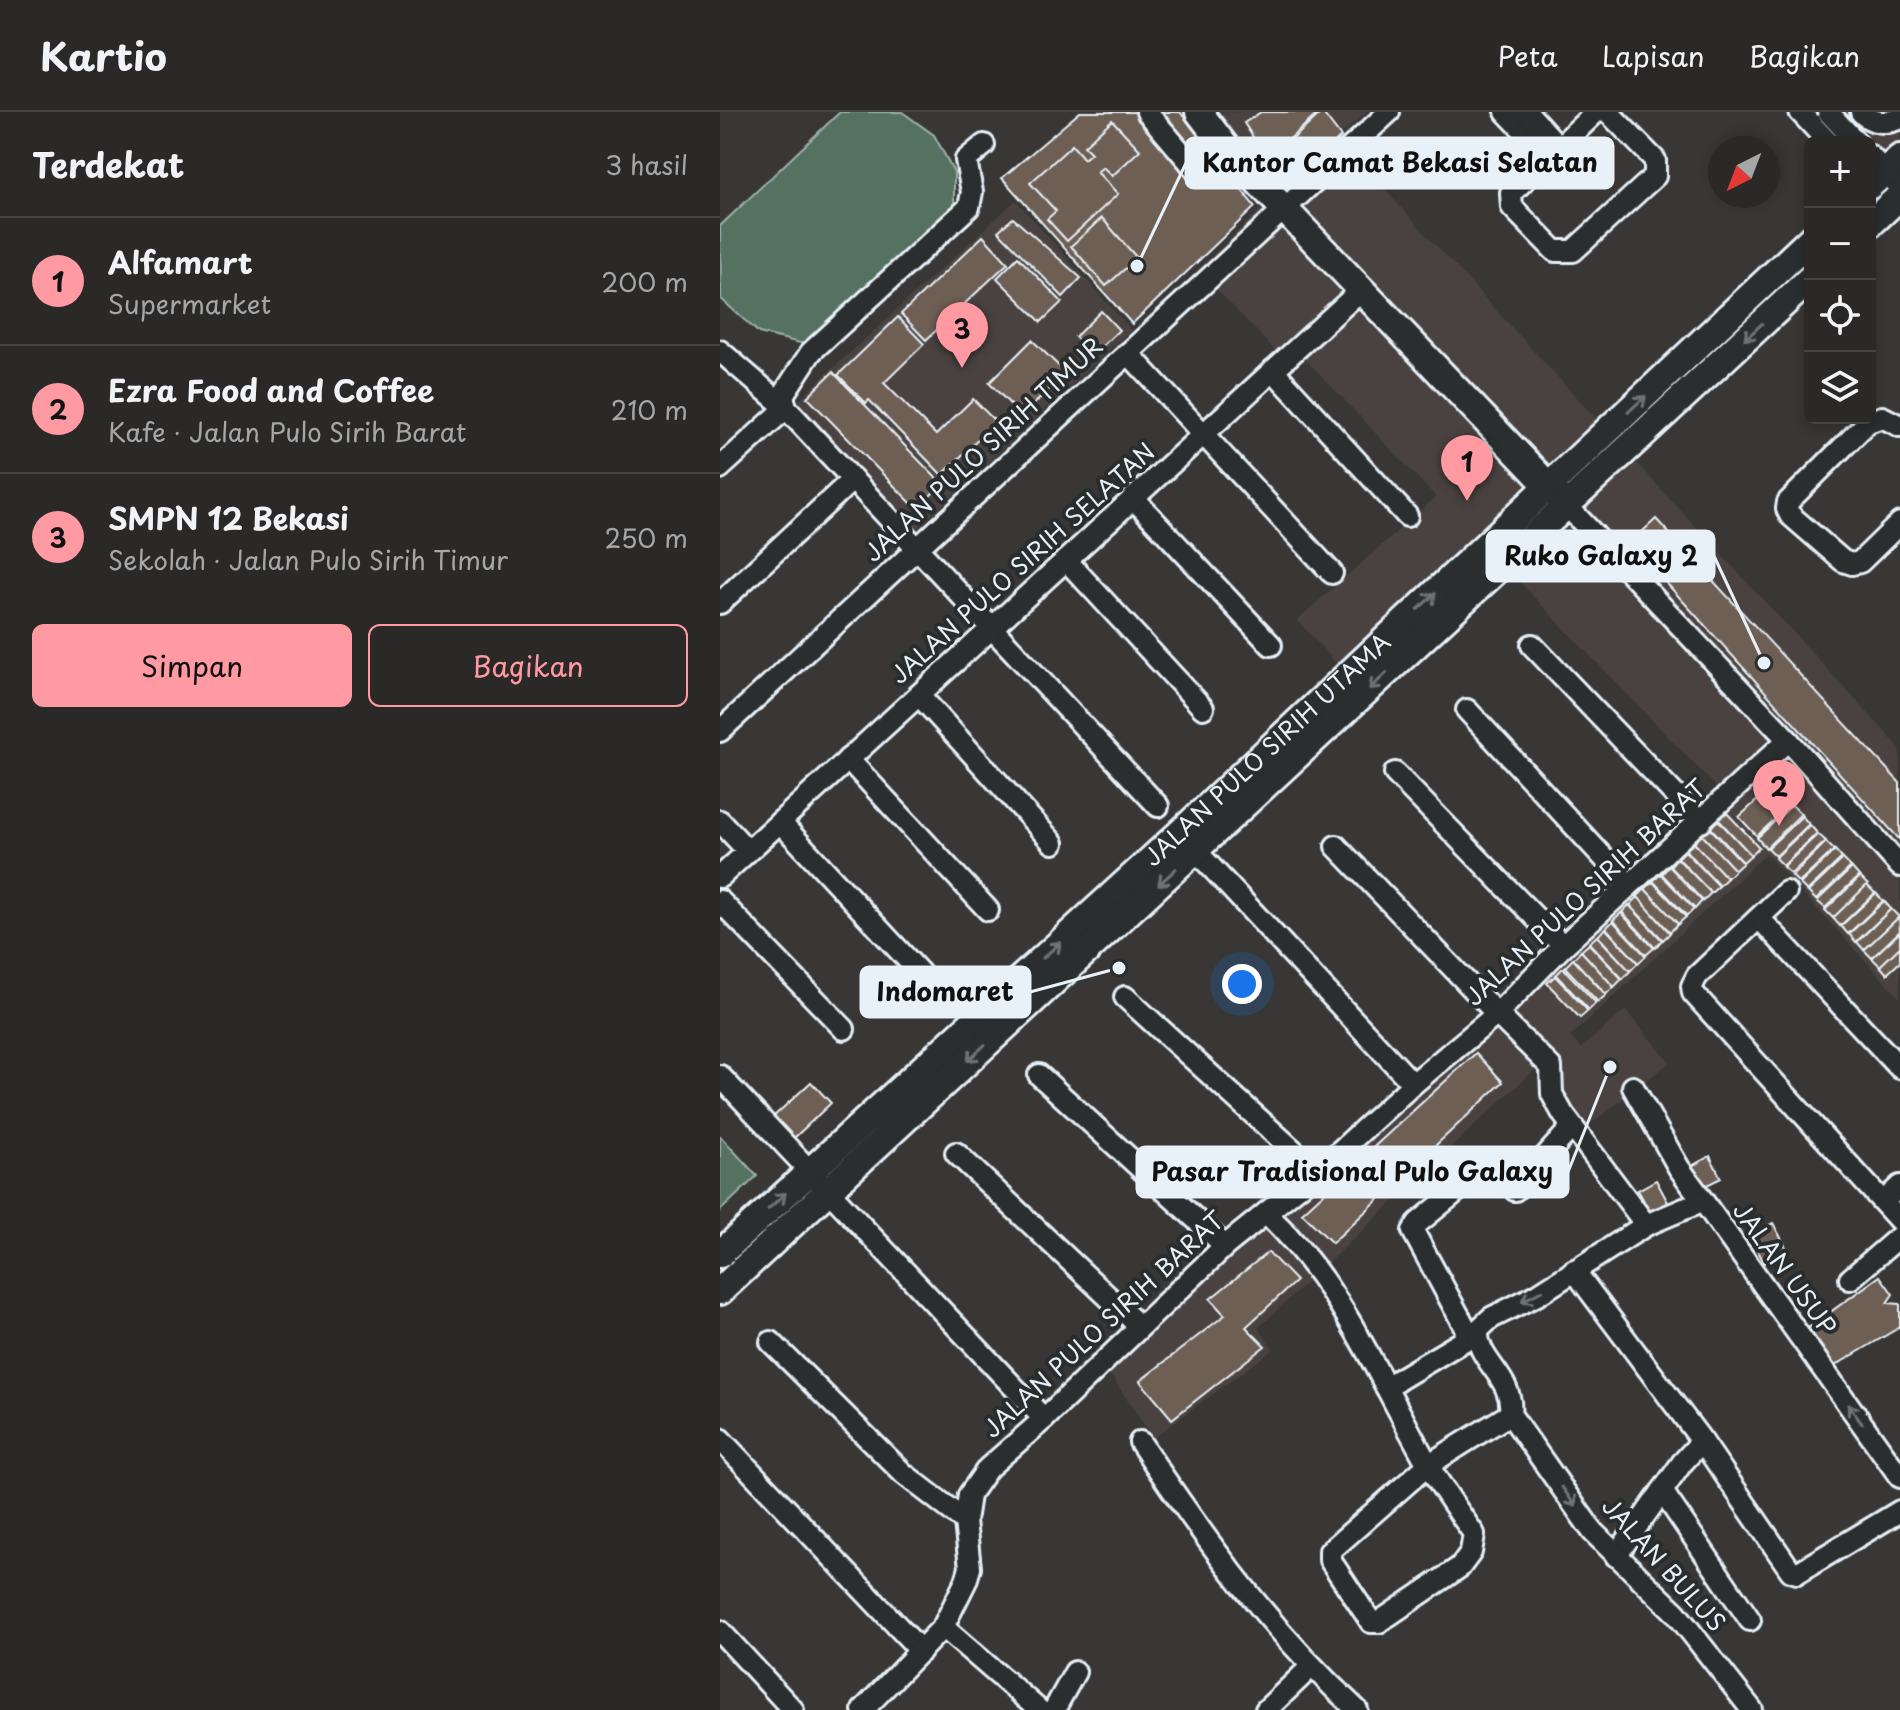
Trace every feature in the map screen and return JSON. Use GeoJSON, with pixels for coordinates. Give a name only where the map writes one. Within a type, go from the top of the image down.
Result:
{"type":"FeatureCollection","features":[{"type":"Feature","properties":{"kind":"main road"},"geometry":{"type":"LineString","coordinates":[[1199,112],[1227,149],[1558,497]]}},
{"type":"Feature","properties":{"kind":"main road","name":"JALAN PULO SIRIH UTAMA"},"geometry":{"type":"LineString","coordinates":[[720,1291],[828,1191],[1188,842],[1558,497],[1804,246]]}},
{"type":"Feature","properties":{"kind":"main road","name":"JALAN PULO SIRIH UTAMA"},"geometry":{"type":"LineString","coordinates":[[1618,439],[1809,280]]}},
{"type":"Feature","properties":{"kind":"main road","name":"JALAN PULO SIRIH UTAMA"},"geometry":{"type":"LineString","coordinates":[[720,1254],[809,1171],[1188,842]]}},
{"type":"Feature","properties":{"kind":"street"},"geometry":{"type":"LineString","coordinates":[[1147,112],[1198,172],[1227,149]]}},
{"type":"Feature","properties":{"kind":"street","name":"JALAN PULO SIRIH TIMUR"},"geometry":{"type":"LineString","coordinates":[[720,731],[1389,112]]}},
{"type":"Feature","properties":{"kind":"street"},"geometry":{"type":"LineString","coordinates":[[1506,112],[1553,151]]}},
{"type":"Feature","properties":{"kind":"street"},"geometry":{"type":"LineString","coordinates":[[1527,112],[1553,151]]}},
{"type":"Feature","properties":{"kind":"street"},"geometry":{"type":"LineString","coordinates":[[1596,112],[1511,193],[1512,207],[1555,251],[1573,251],[1655,176],[1655,160],[1608,112]]}},
{"type":"Feature","properties":{"kind":"street"},"geometry":{"type":"LineString","coordinates":[[1800,112],[1822,136]]}},
{"type":"Feature","properties":{"kind":"street"},"geometry":{"type":"LineString","coordinates":[[1828,112],[1850,136]]}},
{"type":"Feature","properties":{"kind":"street"},"geometry":{"type":"LineString","coordinates":[[1861,112],[1873,122],[1900,118]]}},
{"type":"Feature","properties":{"kind":"street"},"geometry":{"type":"LineString","coordinates":[[786,408],[783,395],[811,352],[969,207],[972,192],[966,160],[984,145]]}},
{"type":"Feature","properties":{"kind":"street","name":"JALAN PULO SIRIH SELATAN"},"geometry":{"type":"LineString","coordinates":[[720,877],[1362,289]]}},
{"type":"Feature","properties":{"kind":"street"},"geometry":{"type":"LineString","coordinates":[[720,351],[786,408],[1158,806]]}},
{"type":"Feature","properties":{"kind":"street"},"geometry":{"type":"LineString","coordinates":[[1128,353],[1332,573]]}},
{"type":"Feature","properties":{"kind":"street"},"geometry":{"type":"LineString","coordinates":[[1273,370],[1407,516]]}},
{"type":"Feature","properties":{"kind":"street"},"geometry":{"type":"LineString","coordinates":[[720,468],[786,408]]}},
{"type":"Feature","properties":{"kind":"street"},"geometry":{"type":"LineString","coordinates":[[1895,537],[1860,562],[1848,564],[1790,515],[1787,506],[1868,422],[1882,417],[1900,426]]}},
{"type":"Feature","properties":{"kind":"street"},"geometry":{"type":"LineString","coordinates":[[720,603],[853,479]]}},
{"type":"Feature","properties":{"kind":"street"},"geometry":{"type":"LineString","coordinates":[[1558,497],[1788,740],[1900,866]]}},
{"type":"Feature","properties":{"kind":"street"},"geometry":{"type":"LineString","coordinates":[[1133,498],[1271,645]]}},
{"type":"Feature","properties":{"kind":"street"},"geometry":{"type":"LineString","coordinates":[[1066,560],[1203,708]]}},
{"type":"Feature","properties":{"kind":"street"},"geometry":{"type":"LineString","coordinates":[[1532,645],[1701,822]]}},
{"type":"Feature","properties":{"kind":"street"},"geometry":{"type":"LineString","coordinates":[[919,695],[1053,843]]}},
{"type":"Feature","properties":{"kind":"street"},"geometry":{"type":"LineString","coordinates":[[1467,710],[1629,885]]}},
{"type":"Feature","properties":{"kind":"street","name":"JALAN PULO SIRIH BARAT"},"geometry":{"type":"LineString","coordinates":[[867,1709],[943,1627],[969,1572],[965,1521],[969,1495],[988,1468],[1044,1419],[1225,1246],[1317,1172],[1413,1084],[1497,1014],[1563,946],[1788,740]]}},
{"type":"Feature","properties":{"kind":"street"},"geometry":{"type":"LineString","coordinates":[[848,759],[988,910]]}},
{"type":"Feature","properties":{"kind":"street"},"geometry":{"type":"LineString","coordinates":[[1395,773],[1563,946]]}},
{"type":"Feature","properties":{"kind":"street"},"geometry":{"type":"LineString","coordinates":[[720,821],[748,851]]}},
{"type":"Feature","properties":{"kind":"street"},"geometry":{"type":"LineString","coordinates":[[780,822],[920,973]]}},
{"type":"Feature","properties":{"kind":"street"},"geometry":{"type":"LineString","coordinates":[[1188,842],[1413,1084]]}},
{"type":"Feature","properties":{"kind":"street"},"geometry":{"type":"LineString","coordinates":[[1336,846],[1551,1067],[1552,1094],[1572,1127],[1646,1225]]}},
{"type":"Feature","properties":{"kind":"street"},"geometry":{"type":"LineString","coordinates":[[1786,892],[1697,976],[1692,986],[1693,993],[1900,1221]]}},
{"type":"Feature","properties":{"kind":"street"},"geometry":{"type":"LineString","coordinates":[[720,901],[844,1029]]}},
{"type":"Feature","properties":{"kind":"street"},"geometry":{"type":"LineString","coordinates":[[1759,918],[1900,1068]]}},
{"type":"Feature","properties":{"kind":"street"},"geometry":{"type":"LineString","coordinates":[[1125,997],[1317,1172]]}},
{"type":"Feature","properties":{"kind":"street"},"geometry":{"type":"LineString","coordinates":[[1039,1075],[1225,1246]]}},
{"type":"Feature","properties":{"kind":"street"},"geometry":{"type":"LineString","coordinates":[[720,1076],[1044,1419]]}},
{"type":"Feature","properties":{"kind":"street"},"geometry":{"type":"LineString","coordinates":[[1633,1087],[1679,1168],[1703,1201]]}},
{"type":"Feature","properties":{"kind":"street"},"geometry":{"type":"LineString","coordinates":[[1515,1190],[1572,1127]]}},
{"type":"Feature","properties":{"kind":"street"},"geometry":{"type":"LineString","coordinates":[[956,1153],[1139,1326]]}},
{"type":"Feature","properties":{"kind":"street"},"geometry":{"type":"LineString","coordinates":[[1386,1387],[1465,1340],[1466,1329],[1413,1231],[1418,1223],[1490,1164]]}},
{"type":"Feature","properties":{"kind":"street"},"geometry":{"type":"LineString","coordinates":[[1883,1202],[1900,1186]]}},
{"type":"Feature","properties":{"kind":"street","name":"JALAN USUP"},"geometry":{"type":"LineString","coordinates":[[1646,1225],[1703,1201],[1900,1477]]}},
{"type":"Feature","properties":{"kind":"street"},"geometry":{"type":"LineString","coordinates":[[1266,1213],[1293,1238],[1315,1265],[1428,1465],[1474,1534],[1471,1552],[1460,1567],[1383,1620],[1371,1622],[1330,1560],[1330,1551],[1428,1465],[1510,1414]]}},
{"type":"Feature","properties":{"kind":"street","name":"JALAN BULUS"},"geometry":{"type":"LineString","coordinates":[[1646,1225],[1537,1295],[1491,1318],[1478,1330],[1479,1342],[1507,1387],[1510,1414],[1593,1532],[1676,1613],[1752,1710]]}},
{"type":"Feature","properties":{"kind":"street"},"geometry":{"type":"LineString","coordinates":[[1850,1279],[1900,1236]]}},
{"type":"Feature","properties":{"kind":"street"},"geometry":{"type":"LineString","coordinates":[[1574,1270],[1702,1441],[1783,1560],[1797,1573],[1900,1511]]}},
{"type":"Feature","properties":{"kind":"street"},"geometry":{"type":"LineString","coordinates":[[771,1342],[904,1474],[965,1521]]}},
{"type":"Feature","properties":{"kind":"street"},"geometry":{"type":"LineString","coordinates":[[720,1439],[921,1651]]}},
{"type":"Feature","properties":{"kind":"street"},"geometry":{"type":"LineString","coordinates":[[1616,1556],[1702,1441]]}},
{"type":"Feature","properties":{"kind":"street"},"geometry":{"type":"LineString","coordinates":[[1140,1442],[1242,1589],[1355,1709]]}},
{"type":"Feature","properties":{"kind":"street"},"geometry":{"type":"LineString","coordinates":[[1662,1491],[1750,1620]]}},
{"type":"Feature","properties":{"kind":"street"},"geometry":{"type":"LineString","coordinates":[[943,1627],[1039,1710]]}},
{"type":"Feature","properties":{"kind":"street"},"geometry":{"type":"LineString","coordinates":[[720,1631],[793,1710]]}},
{"type":"Feature","properties":{"kind":"street"},"geometry":{"type":"LineString","coordinates":[[1266,1710],[1312,1666]]}},
{"type":"Feature","properties":{"kind":"street"},"geometry":{"type":"LineString","coordinates":[[1054,1710],[1075,1672]]}},
{"type":"Feature","properties":{"kind":"shaded area"},"geometry":{"type":"Polygon","coordinates":[[[1198,112],[1367,112],[1337,138],[1900,748],[1900,998],[1766,854],[1570,1037],[1581,1048],[1625,1010],[1670,1062],[1583,1130],[1557,1083],[1562,1073],[1547,1058],[1258,1328],[1274,1349],[1153,1438],[1104,1365],[1722,793],[1507,569],[1364,694],[1297,620],[1436,497],[1292,345],[1280,356],[1198,270],[1264,206],[1198,112]]]}},
{"type":"Feature","properties":{"kind":"shaded area"},"geometry":{"type":"Polygon","coordinates":[[[1826,112],[1900,112],[1900,168],[1876,158],[1876,136],[1850,136],[1826,112]]]}},
{"type":"Feature","properties":{"kind":"shaded area"},"geometry":{"type":"Polygon","coordinates":[[[1016,200],[1131,330],[911,534],[792,406],[1016,200]]]}},
{"type":"Feature","properties":{"kind":"green space"},"geometry":{"type":"Polygon","coordinates":[[[840,112],[902,112],[934,135],[954,172],[954,208],[804,344],[759,333],[721,299],[720,226],[840,112]]]}},
{"type":"Feature","properties":{"kind":"green space"},"geometry":{"type":"Polygon","coordinates":[[[720,1136],[757,1176],[720,1211],[720,1136]]]}},
{"type":"Feature","properties":{"kind":"building"},"geometry":{"type":"Polygon","coordinates":[[[1080,112],[1180,112],[1255,207],[1132,324],[1002,178],[1080,112]]]}},
{"type":"Feature","properties":{"kind":"building"},"geometry":{"type":"Polygon","coordinates":[[[1261,112],[1320,112],[1267,159],[1244,123],[1261,112]]]}},
{"type":"Feature","properties":{"kind":"building"},"geometry":{"type":"Polygon","coordinates":[[[1322,112],[1341,137],[1291,184],[1269,161],[1322,112]]]}},
{"type":"Feature","properties":{"kind":"building"},"geometry":{"type":"Polygon","coordinates":[[[1112,120],[1140,150],[1112,176],[1103,167],[1097,172],[1118,194],[1067,241],[1047,219],[1056,211],[1030,183],[1072,145],[1084,159],[1091,153],[1084,146],[1112,120]]]}},
{"type":"Feature","properties":{"kind":"building"},"geometry":{"type":"Polygon","coordinates":[[[1013,218],[1081,278],[1063,297],[998,231],[1013,218]]]}},
{"type":"Feature","properties":{"kind":"building"},"geometry":{"type":"Polygon","coordinates":[[[1102,218],[1137,258],[1106,286],[1071,246],[1102,218]]]}},
{"type":"Feature","properties":{"kind":"building"},"geometry":{"type":"Polygon","coordinates":[[[983,236],[1008,263],[926,340],[901,314],[983,236]]]}},
{"type":"Feature","properties":{"kind":"building"},"geometry":{"type":"Polygon","coordinates":[[[1018,257],[1062,302],[1041,322],[997,278],[1018,257]]]}},
{"type":"Feature","properties":{"kind":"building"},"geometry":{"type":"Polygon","coordinates":[[[1101,311],[1119,330],[1093,355],[1075,337],[1101,311]]]}},
{"type":"Feature","properties":{"kind":"building"},"geometry":{"type":"Polygon","coordinates":[[[898,317],[924,344],[884,383],[936,435],[973,399],[996,422],[942,475],[869,400],[866,403],[838,375],[898,317]]]}},
{"type":"Feature","properties":{"kind":"building"},"geometry":{"type":"Polygon","coordinates":[[[1032,340],[1066,373],[1022,416],[989,383],[1032,340]]]}},
{"type":"Feature","properties":{"kind":"building"},"geometry":{"type":"Polygon","coordinates":[[[833,372],[942,484],[917,509],[807,397],[833,372]]]}},
{"type":"Feature","properties":{"kind":"building"},"geometry":{"type":"Polygon","coordinates":[[[1656,519],[1900,783],[1900,840],[1630,543],[1656,519]]]}},
{"type":"Feature","properties":{"kind":"building"},"geometry":{"type":"Polygon","coordinates":[[[1774,785],[1791,804],[1757,836],[1739,817],[1774,785]]]}},
{"type":"Feature","properties":{"kind":"building"},"geometry":{"type":"Polygon","coordinates":[[[1792,805],[1801,814],[1766,848],[1757,838],[1792,805]]]}},
{"type":"Feature","properties":{"kind":"building"},"geometry":{"type":"Polygon","coordinates":[[[1726,812],[1759,847],[1751,855],[1718,819],[1726,812]]]}},
{"type":"Feature","properties":{"kind":"building"},"geometry":{"type":"Polygon","coordinates":[[[1802,816],[1809,824],[1776,856],[1768,848],[1802,816]]]}},
{"type":"Feature","properties":{"kind":"building"},"geometry":{"type":"Polygon","coordinates":[[[1718,820],[1751,855],[1743,862],[1710,827],[1718,820]]]}},
{"type":"Feature","properties":{"kind":"building"},"geometry":{"type":"Polygon","coordinates":[[[1810,825],[1817,833],[1783,866],[1775,858],[1810,825]]]}},
{"type":"Feature","properties":{"kind":"building"},"geometry":{"type":"Polygon","coordinates":[[[1710,828],[1743,863],[1735,870],[1702,835],[1710,828]]]}},
{"type":"Feature","properties":{"kind":"building"},"geometry":{"type":"Polygon","coordinates":[[[1818,834],[1826,841],[1791,874],[1783,867],[1818,834]]]}},
{"type":"Feature","properties":{"kind":"building"},"geometry":{"type":"Polygon","coordinates":[[[1702,835],[1735,870],[1727,878],[1694,843],[1702,835]]]}},
{"type":"Feature","properties":{"kind":"building"},"geometry":{"type":"Polygon","coordinates":[[[1826,842],[1834,850],[1799,883],[1792,876],[1826,842]]]}},
{"type":"Feature","properties":{"kind":"building"},"geometry":{"type":"Polygon","coordinates":[[[1694,843],[1727,878],[1719,886],[1686,850],[1694,843]]]}},
{"type":"Feature","properties":{"kind":"building"},"geometry":{"type":"Polygon","coordinates":[[[1835,850],[1842,858],[1807,891],[1800,884],[1835,850]]]}},
{"type":"Feature","properties":{"kind":"building"},"geometry":{"type":"Polygon","coordinates":[[[1685,851],[1719,886],[1711,893],[1678,858],[1685,851]]]}},
{"type":"Feature","properties":{"kind":"building"},"geometry":{"type":"Polygon","coordinates":[[[1677,858],[1711,893],[1703,901],[1670,866],[1677,858]]]}},
{"type":"Feature","properties":{"kind":"building"},"geometry":{"type":"Polygon","coordinates":[[[1843,859],[1851,867],[1816,900],[1808,892],[1843,859]]]}},
{"type":"Feature","properties":{"kind":"building"},"geometry":{"type":"Polygon","coordinates":[[[1669,866],[1702,901],[1695,909],[1662,874],[1669,866]]]}},
{"type":"Feature","properties":{"kind":"building"},"geometry":{"type":"Polygon","coordinates":[[[1852,868],[1859,876],[1825,908],[1817,901],[1852,868]]]}},
{"type":"Feature","properties":{"kind":"building"},"geometry":{"type":"Polygon","coordinates":[[[1661,874],[1694,909],[1687,916],[1653,881],[1661,874]]]}},
{"type":"Feature","properties":{"kind":"building"},"geometry":{"type":"Polygon","coordinates":[[[1860,877],[1868,885],[1833,918],[1825,910],[1860,877]]]}},
{"type":"Feature","properties":{"kind":"building"},"geometry":{"type":"Polygon","coordinates":[[[1653,882],[1686,917],[1678,924],[1645,889],[1653,882]]]}},
{"type":"Feature","properties":{"kind":"building"},"geometry":{"type":"Polygon","coordinates":[[[1867,885],[1875,893],[1840,926],[1833,918],[1867,885]]]}},
{"type":"Feature","properties":{"kind":"building"},"geometry":{"type":"Polygon","coordinates":[[[1645,889],[1678,924],[1670,932],[1637,897],[1645,889]]]}},
{"type":"Feature","properties":{"kind":"building"},"geometry":{"type":"Polygon","coordinates":[[[1876,893],[1883,901],[1848,934],[1841,926],[1876,893]]]}},
{"type":"Feature","properties":{"kind":"building"},"geometry":{"type":"Polygon","coordinates":[[[1638,897],[1670,933],[1663,940],[1630,905],[1638,897]]]}},
{"type":"Feature","properties":{"kind":"building"},"geometry":{"type":"Polygon","coordinates":[[[1884,901],[1891,909],[1856,942],[1849,934],[1884,901]]]}},
{"type":"Feature","properties":{"kind":"building"},"geometry":{"type":"Polygon","coordinates":[[[1629,905],[1662,940],[1655,948],[1622,912],[1629,905]]]}},
{"type":"Feature","properties":{"kind":"building"},"geometry":{"type":"Polygon","coordinates":[[[1891,909],[1899,917],[1864,950],[1857,942],[1891,909]]]}},
{"type":"Feature","properties":{"kind":"building"},"geometry":{"type":"Polygon","coordinates":[[[1621,913],[1654,948],[1646,955],[1613,920],[1621,913]]]}},
{"type":"Feature","properties":{"kind":"building"},"geometry":{"type":"Polygon","coordinates":[[[1899,917],[1900,931],[1872,958],[1864,950],[1899,917]]]}},
{"type":"Feature","properties":{"kind":"building"},"geometry":{"type":"Polygon","coordinates":[[[1613,921],[1646,956],[1638,963],[1606,928],[1613,921]]]}},
{"type":"Feature","properties":{"kind":"building"},"geometry":{"type":"Polygon","coordinates":[[[1605,928],[1638,963],[1630,971],[1598,936],[1605,928]]]}},
{"type":"Feature","properties":{"kind":"building"},"geometry":{"type":"Polygon","coordinates":[[[1900,932],[1900,947],[1880,966],[1872,958],[1900,932]]]}},
{"type":"Feature","properties":{"kind":"building"},"geometry":{"type":"Polygon","coordinates":[[[1597,936],[1630,971],[1623,979],[1589,943],[1597,936]]]}},
{"type":"Feature","properties":{"kind":"building"},"geometry":{"type":"Polygon","coordinates":[[[1589,944],[1622,979],[1614,987],[1581,951],[1589,944]]]}},
{"type":"Feature","properties":{"kind":"building"},"geometry":{"type":"Polygon","coordinates":[[[1900,947],[1900,962],[1887,974],[1880,966],[1900,947]]]}},
{"type":"Feature","properties":{"kind":"building"},"geometry":{"type":"Polygon","coordinates":[[[1581,951],[1614,987],[1606,994],[1573,959],[1581,951]]]}},
{"type":"Feature","properties":{"kind":"building"},"geometry":{"type":"Polygon","coordinates":[[[1573,959],[1606,995],[1598,1002],[1565,967],[1573,959]]]}},
{"type":"Feature","properties":{"kind":"building"},"geometry":{"type":"Polygon","coordinates":[[[1563,968],[1596,1003],[1589,1010],[1556,975],[1563,968]]]}},
{"type":"Feature","properties":{"kind":"building"},"geometry":{"type":"Polygon","coordinates":[[[1555,976],[1588,1011],[1580,1018],[1547,983],[1555,976]]]}},
{"type":"Feature","properties":{"kind":"building"},"geometry":{"type":"Polygon","coordinates":[[[1476,1053],[1503,1082],[1332,1243],[1302,1213],[1476,1053]]]}},
{"type":"Feature","properties":{"kind":"building"},"geometry":{"type":"Polygon","coordinates":[[[811,1082],[831,1103],[793,1139],[772,1118],[811,1082]]]}},
{"type":"Feature","properties":{"kind":"building"},"geometry":{"type":"Polygon","coordinates":[[[1710,1156],[1721,1178],[1699,1189],[1688,1168],[1710,1156]]]}},
{"type":"Feature","properties":{"kind":"building"},"geometry":{"type":"Polygon","coordinates":[[[1656,1180],[1670,1206],[1652,1216],[1638,1190],[1656,1180]]]}},
{"type":"Feature","properties":{"kind":"building"},"geometry":{"type":"Polygon","coordinates":[[[1773,1223],[1788,1251],[1764,1263],[1750,1235],[1773,1223]]]}},
{"type":"Feature","properties":{"kind":"building"},"geometry":{"type":"Polygon","coordinates":[[[1268,1252],[1296,1281],[1246,1327],[1265,1346],[1172,1419],[1140,1381],[1225,1315],[1210,1299],[1268,1252]]]}},
{"type":"Feature","properties":{"kind":"building"},"geometry":{"type":"Polygon","coordinates":[[[1880,1276],[1893,1294],[1887,1303],[1900,1304],[1900,1327],[1833,1367],[1807,1329],[1880,1276]]]}},
{"type":"Feature","properties":{"kind":"place","name":"Kantor Camat Bekasi Selatan"},"geometry":{"type":"Point","coordinates":[1137,266]}},
{"type":"Feature","properties":{"kind":"place","name":"SMPN 12 Bekasi"},"geometry":{"type":"Point","coordinates":[962,368]}},
{"type":"Feature","properties":{"kind":"place","name":"Alfamart"},"geometry":{"type":"Point","coordinates":[1467,501]}},
{"type":"Feature","properties":{"kind":"place","name":"Ruko Galaxy 2"},"geometry":{"type":"Point","coordinates":[1764,663]}},
{"type":"Feature","properties":{"kind":"place","name":"Ezra Food and Coffee"},"geometry":{"type":"Point","coordinates":[1779,826]}},
{"type":"Feature","properties":{"kind":"place","name":"Indomaret"},"geometry":{"type":"Point","coordinates":[1119,968]}},
{"type":"Feature","properties":{"kind":"place","name":"Pasar Tradisional Pulo Galaxy"},"geometry":{"type":"Point","coordinates":[1610,1067]}}]}
